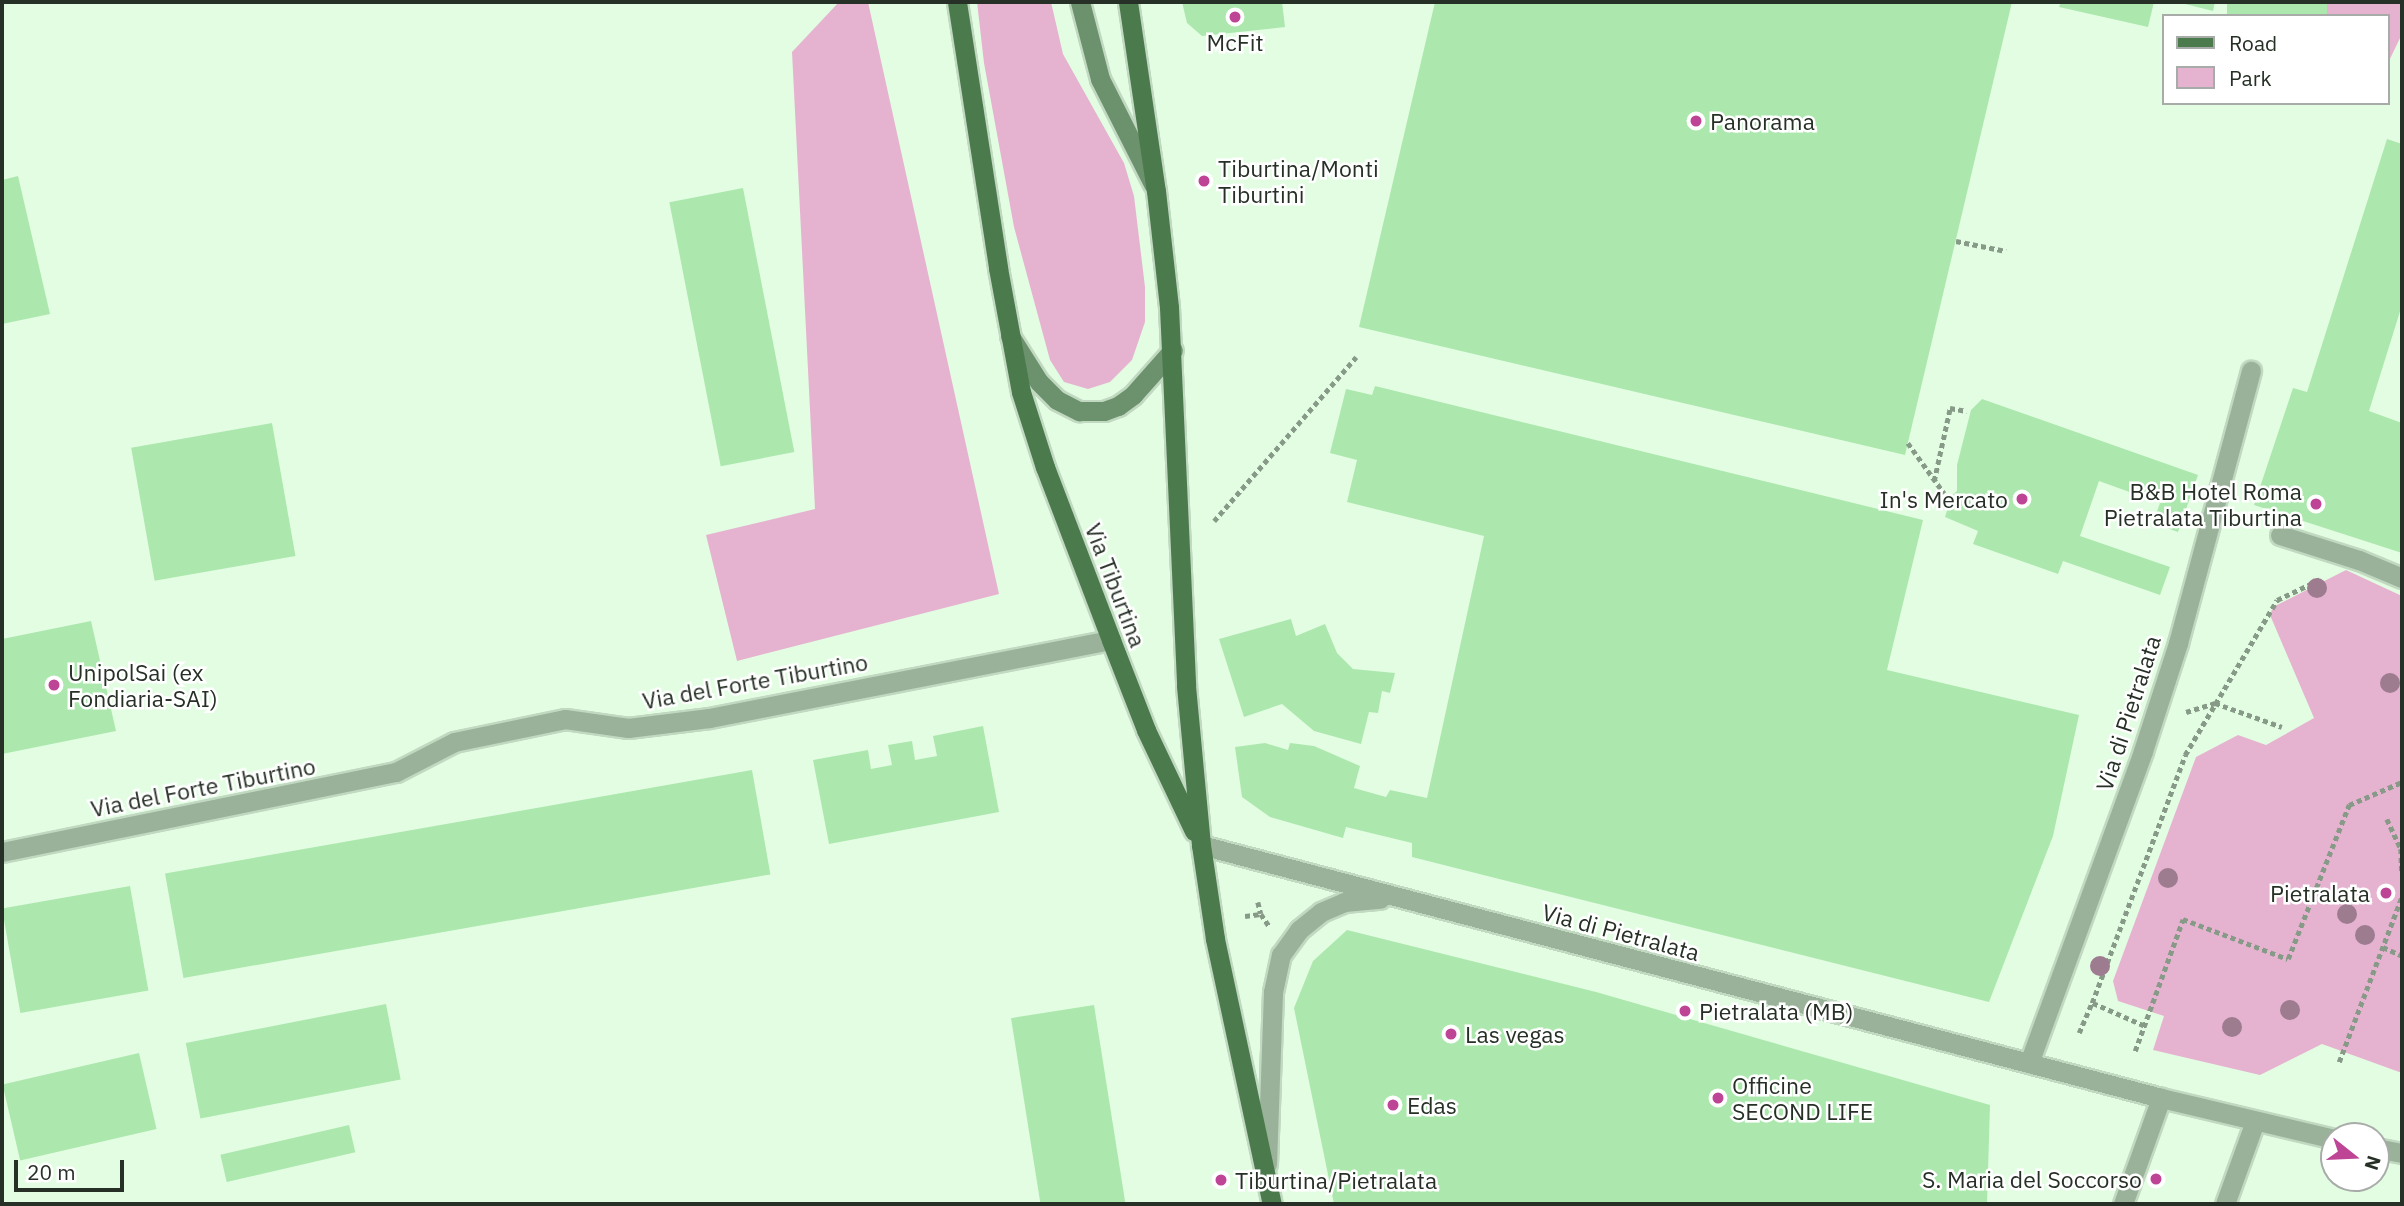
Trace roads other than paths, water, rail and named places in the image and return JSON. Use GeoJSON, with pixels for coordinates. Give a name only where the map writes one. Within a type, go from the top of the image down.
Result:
{"type":"FeatureCollection","features":[{"type":"Feature","properties":{"kind":"main road","name":"Via Tiburtina"},"geometry":{"type":"LineString","coordinates":[[957,2],[1021,392],[1045,467],[1146,730],[1200,845]]}},
{"type":"Feature","properties":{"kind":"main road","name":"Via Tiburtina"},"geometry":{"type":"LineString","coordinates":[[1080,2],[1100,79],[1156,191]]}},
{"type":"Feature","properties":{"kind":"main road","name":"Via Tiburtina"},"geometry":{"type":"LineString","coordinates":[[1128,2],[1156,191],[1173,350],[1186,686],[1200,845],[1215,939],[1272,1204]]}},
{"type":"Feature","properties":{"kind":"main road","name":"Via Tiburtina"},"geometry":{"type":"LineString","coordinates":[[1010,335],[1039,382],[1056,400],[1079,411],[1104,411],[1133,396],[1173,350]]}},
{"type":"Feature","properties":{"kind":"street","name":"Via di Pietralata"},"geometry":{"type":"LineString","coordinates":[[2029,1062],[2178,643],[2251,371]]}},
{"type":"Feature","properties":{"kind":"street"},"geometry":{"type":"LineString","coordinates":[[2280,536],[2359,560],[2402,578]]}},
{"type":"Feature","properties":{"kind":"street","name":"Via del Forte Tiburtino"},"geometry":{"type":"LineString","coordinates":[[2,852],[396,772],[454,742],[565,719],[628,727],[709,718],[1111,640]]}},
{"type":"Feature","properties":{"kind":"street","name":"Via di Pietralata"},"geometry":{"type":"LineString","coordinates":[[1200,845],[2161,1098],[2320,1136]]}},
{"type":"Feature","properties":{"kind":"street"},"geometry":{"type":"LineString","coordinates":[[1267,1179],[1273,992],[1281,955],[1310,920],[1335,906],[1359,899],[1406,901]]}},
{"type":"Feature","properties":{"kind":"street"},"geometry":{"type":"LineString","coordinates":[[2123,1204],[2161,1098]]}},
{"type":"Feature","properties":{"kind":"street"},"geometry":{"type":"LineString","coordinates":[[2225,1204],[2255,1121]]}},
{"type":"Feature","properties":{"kind":"place","name":"McFit"},"geometry":{"type":"Point","coordinates":[1235,17]}},
{"type":"Feature","properties":{"kind":"place","name":"Panorama"},"geometry":{"type":"Point","coordinates":[1696,121]}},
{"type":"Feature","properties":{"kind":"place","name":"Tiburtina/Monti Tiburtini"},"geometry":{"type":"Point","coordinates":[1204,181]}},
{"type":"Feature","properties":{"kind":"place","name":"In's Mercato"},"geometry":{"type":"Point","coordinates":[2022,499]}},
{"type":"Feature","properties":{"kind":"place","name":"B&B Hotel Roma Pietralata Tiburtina"},"geometry":{"type":"Point","coordinates":[2316,504]}},
{"type":"Feature","properties":{"kind":"place","name":"UnipolSai (ex Fondiaria-SAI)"},"geometry":{"type":"Point","coordinates":[54,685]}},
{"type":"Feature","properties":{"kind":"place","name":"Pietralata"},"geometry":{"type":"Point","coordinates":[2386,893]}},
{"type":"Feature","properties":{"kind":"place","name":"Pietralata (MB)"},"geometry":{"type":"Point","coordinates":[1685,1011]}},
{"type":"Feature","properties":{"kind":"place","name":"Las vegas"},"geometry":{"type":"Point","coordinates":[1451,1034]}},
{"type":"Feature","properties":{"kind":"place","name":"Officine SECOND LIFE"},"geometry":{"type":"Point","coordinates":[1718,1098]}},
{"type":"Feature","properties":{"kind":"place","name":"Edas"},"geometry":{"type":"Point","coordinates":[1393,1105]}},
{"type":"Feature","properties":{"kind":"place","name":"S. Maria del Soccorso"},"geometry":{"type":"Point","coordinates":[2156,1179]}},
{"type":"Feature","properties":{"kind":"place","name":"Tiburtina/Pietralata"},"geometry":{"type":"Point","coordinates":[1221,1180]}}]}
